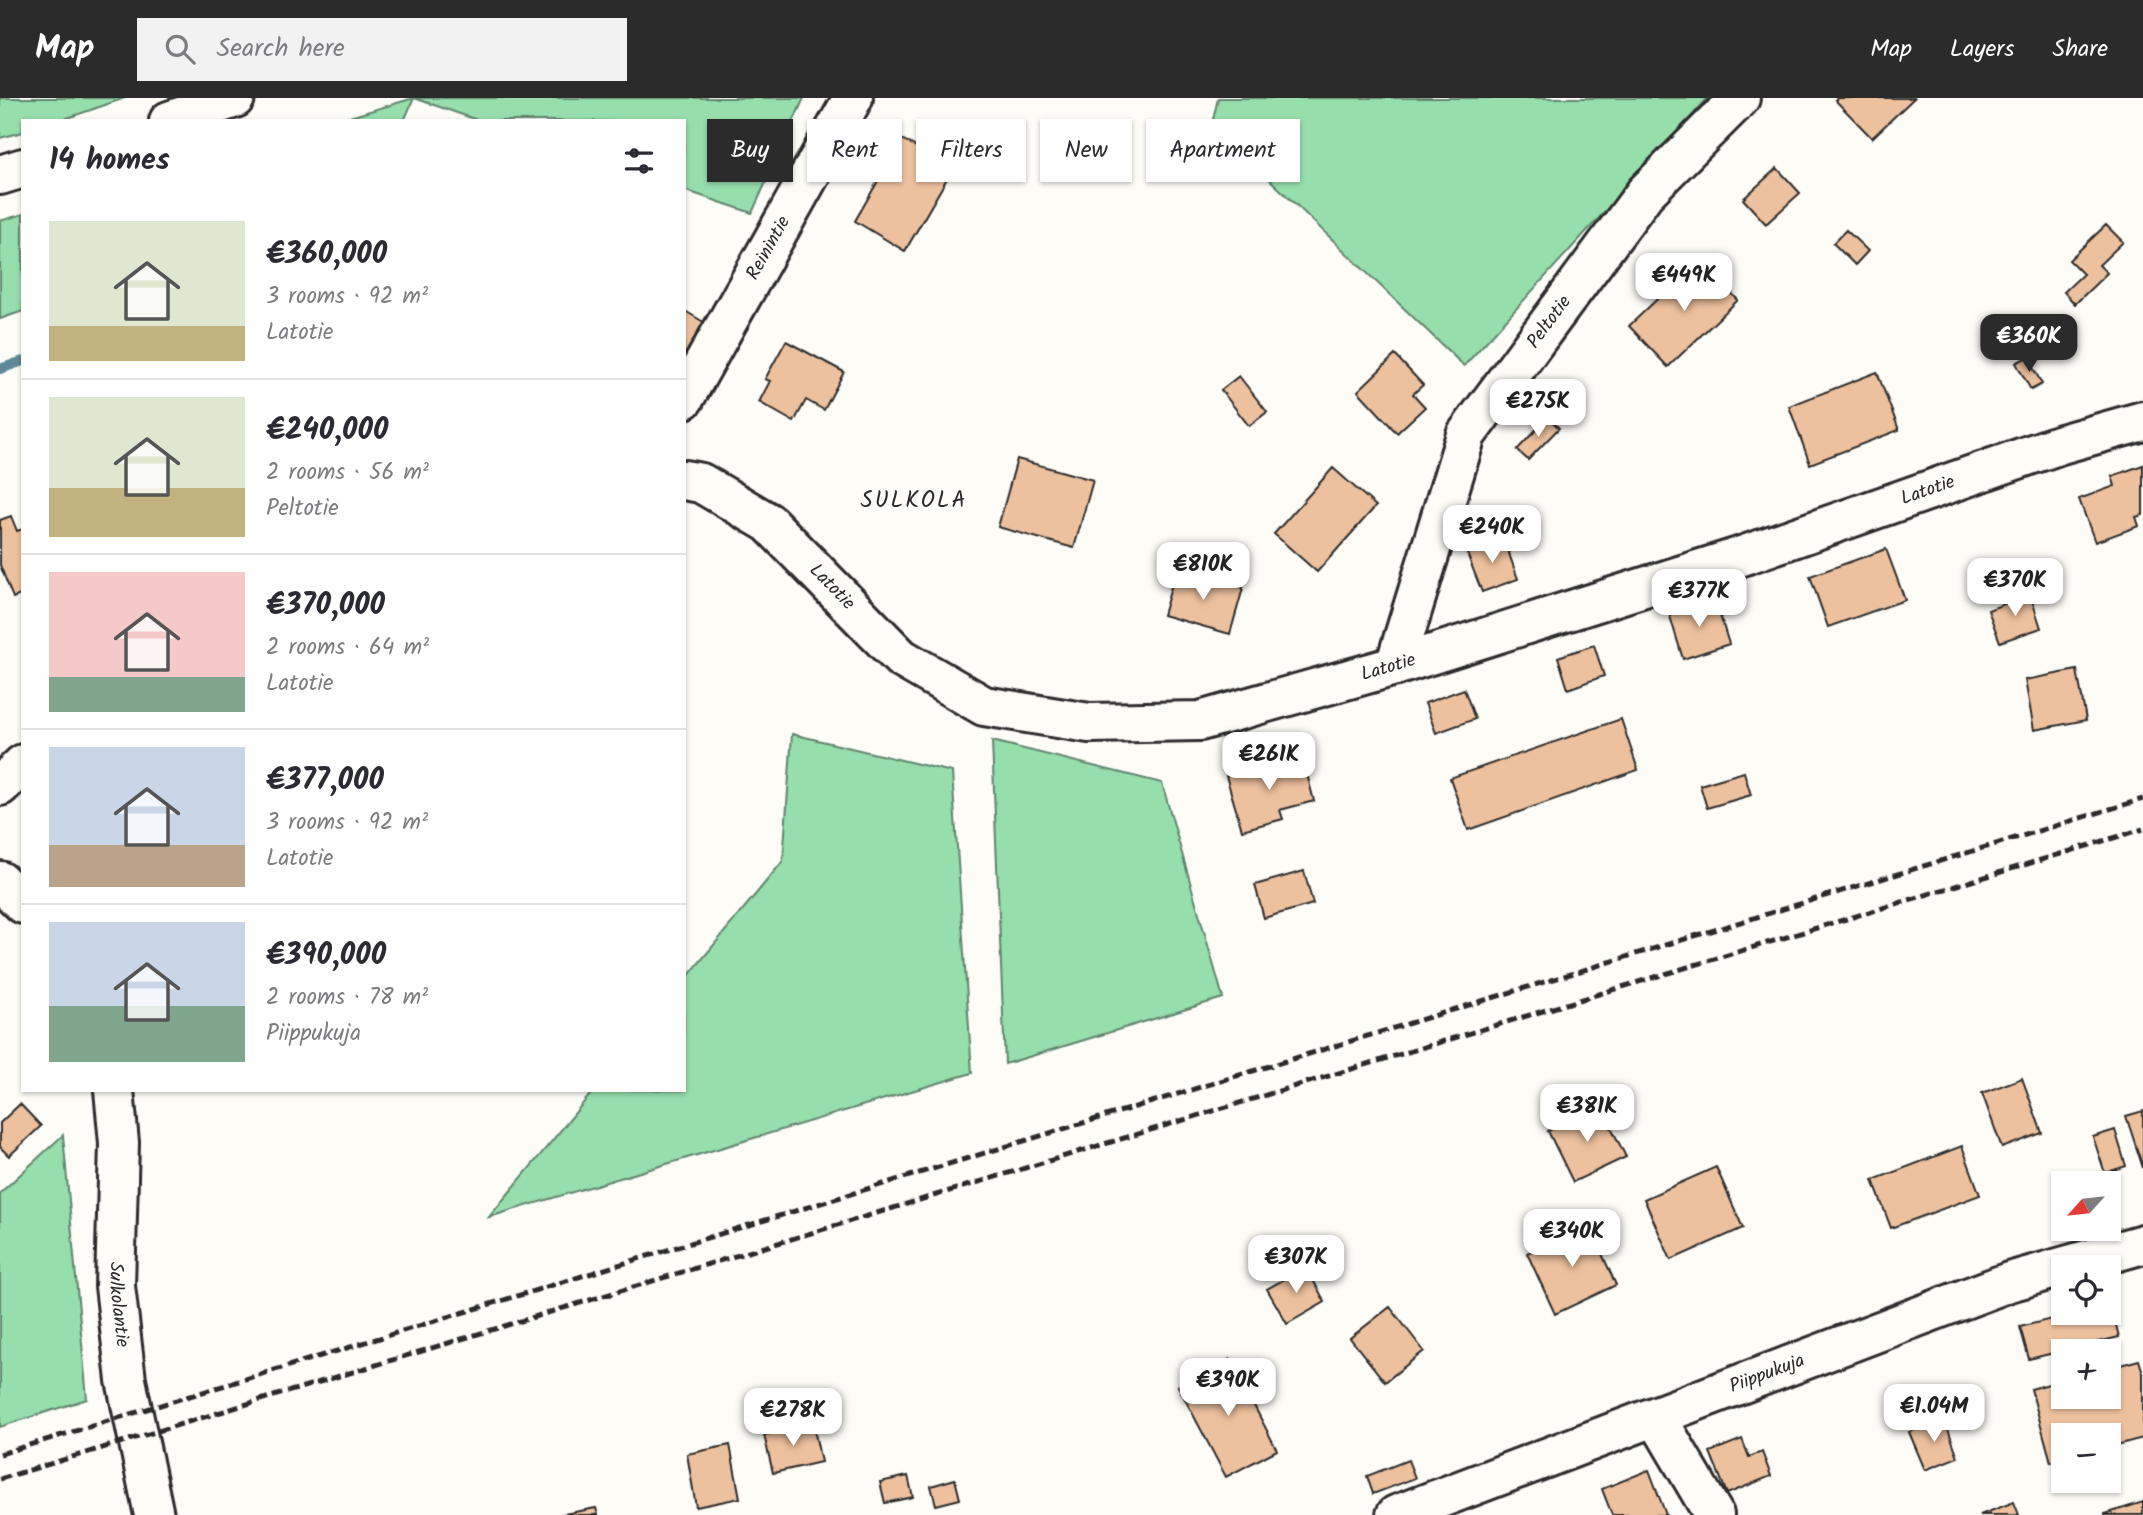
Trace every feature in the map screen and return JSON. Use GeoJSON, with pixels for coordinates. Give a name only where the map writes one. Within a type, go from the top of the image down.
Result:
{"type":"FeatureCollection","features":[{"type":"Feature","properties":{"kind":"street"},"geometry":{"type":"LineString","coordinates":[[175,119],[234,98]]}},
{"type":"Feature","properties":{"kind":"street","name":"Reinintie"},"geometry":{"type":"LineString","coordinates":[[686,395],[853,98]]}},
{"type":"Feature","properties":{"kind":"street","name":"Peltotie"},"geometry":{"type":"LineString","coordinates":[[1395,666],[1466,435],[1645,193],[1740,98]]}},
{"type":"Feature","properties":{"kind":"street"},"geometry":{"type":"LineString","coordinates":[[0,175],[21,169]]}},
{"type":"Feature","properties":{"kind":"street","name":"Latotie"},"geometry":{"type":"LineString","coordinates":[[686,480],[701,483],[769,523],[901,658],[984,706],[1089,723],[1200,721],[1395,666],[1740,557],[2061,444],[2143,421]]}},
{"type":"Feature","properties":{"kind":"street"},"geometry":{"type":"LineString","coordinates":[[0,786],[21,766]]}},
{"type":"Feature","properties":{"kind":"street"},"geometry":{"type":"LineString","coordinates":[[0,881],[21,902]]}},
{"type":"Feature","properties":{"kind":"street","name":"Sulkolantie"},"geometry":{"type":"LineString","coordinates":[[114,1092],[119,1143],[115,1286],[126,1380],[155,1515]]}},
{"type":"Feature","properties":{"kind":"street","name":"Piippukuja"},"geometry":{"type":"LineString","coordinates":[[1396,1515],[2009,1282],[2143,1244]]}},
{"type":"Feature","properties":{"kind":"street"},"geometry":{"type":"LineString","coordinates":[[1657,1418],[1714,1515]]}},
{"type":"Feature","properties":{"kind":"green space"},"geometry":{"type":"Polygon","coordinates":[[[0,98],[125,98],[65,119],[21,119],[21,133],[0,138],[0,98]]]}},
{"type":"Feature","properties":{"kind":"green space"},"geometry":{"type":"Polygon","coordinates":[[[414,98],[804,98],[793,122],[793,119],[707,119],[707,182],[766,182],[752,213],[686,191],[686,119],[474,119],[414,98]]]}},
{"type":"Feature","properties":{"kind":"green space"},"geometry":{"type":"Polygon","coordinates":[[[414,98],[405,119],[343,119],[414,98]]]}},
{"type":"Feature","properties":{"kind":"green space"},"geometry":{"type":"Polygon","coordinates":[[[1218,98],[1708,98],[1464,366],[1272,182],[1300,182],[1300,119],[1213,119],[1218,98]]]}},
{"type":"Feature","properties":{"kind":"green space"},"geometry":{"type":"Polygon","coordinates":[[[21,215],[21,312],[0,319],[0,221],[21,215]]]}},
{"type":"Feature","properties":{"kind":"green space"},"geometry":{"type":"Polygon","coordinates":[[[792,734],[952,772],[972,1073],[489,1217],[592,1092],[686,1092],[686,979],[783,861],[792,734]]]}},
{"type":"Feature","properties":{"kind":"green space"},"geometry":{"type":"Polygon","coordinates":[[[992,741],[1162,783],[1223,998],[1005,1064],[992,741]]]}},
{"type":"Feature","properties":{"kind":"green space"},"geometry":{"type":"Polygon","coordinates":[[[63,1135],[87,1399],[0,1427],[0,1193],[63,1135]]]}},
{"type":"Feature","properties":{"kind":"building"},"geometry":{"type":"Polygon","coordinates":[[[1914,98],[1872,138],[1835,100],[1914,98]]]}},
{"type":"Feature","properties":{"kind":"building"},"geometry":{"type":"Polygon","coordinates":[[[902,139],[916,147],[916,182],[945,182],[905,251],[855,221],[877,182],[902,182],[902,139]]]}},
{"type":"Feature","properties":{"kind":"building"},"geometry":{"type":"Polygon","coordinates":[[[1777,168],[1800,193],[1766,224],[1743,199],[1777,168]]]}},
{"type":"Feature","properties":{"kind":"building"},"geometry":{"type":"Polygon","coordinates":[[[2106,225],[2123,242],[2099,265],[2107,273],[2075,304],[2064,292],[2083,274],[2069,260],[2106,225]]]}},
{"type":"Feature","properties":{"kind":"building"},"geometry":{"type":"Polygon","coordinates":[[[1846,230],[1868,251],[1855,265],[1833,243],[1846,230]]]}},
{"type":"Feature","properties":{"kind":"building"},"geometry":{"type":"Polygon","coordinates":[[[1699,259],[1738,300],[1668,367],[1629,326],[1699,259]]]}},
{"type":"Feature","properties":{"kind":"building"},"geometry":{"type":"Polygon","coordinates":[[[686,312],[707,324],[686,358],[686,312]]]}},
{"type":"Feature","properties":{"kind":"building"},"geometry":{"type":"Polygon","coordinates":[[[786,341],[844,372],[824,410],[806,400],[794,422],[759,402],[770,381],[765,379],[786,341]]]}},
{"type":"Feature","properties":{"kind":"building"},"geometry":{"type":"Polygon","coordinates":[[[1395,355],[1423,385],[1413,394],[1425,407],[1397,433],[1358,391],[1395,355]]]}},
{"type":"Feature","properties":{"kind":"building"},"geometry":{"type":"Polygon","coordinates":[[[2027,357],[2042,384],[2031,390],[2016,363],[2027,357]]]}},
{"type":"Feature","properties":{"kind":"building"},"geometry":{"type":"Polygon","coordinates":[[[1877,372],[1899,430],[1810,464],[1789,406],[1877,372]]]}},
{"type":"Feature","properties":{"kind":"building"},"geometry":{"type":"Polygon","coordinates":[[[1239,376],[1267,412],[1249,426],[1221,390],[1239,376]]]}},
{"type":"Feature","properties":{"kind":"building"},"geometry":{"type":"Polygon","coordinates":[[[1548,417],[1559,428],[1528,460],[1517,450],[1548,417]]]}},
{"type":"Feature","properties":{"kind":"building"},"geometry":{"type":"Polygon","coordinates":[[[1017,459],[1093,480],[1074,548],[998,527],[1017,459]]]}},
{"type":"Feature","properties":{"kind":"building"},"geometry":{"type":"Polygon","coordinates":[[[2143,465],[2143,515],[2136,517],[2139,526],[2095,542],[2079,499],[2115,486],[2112,476],[2143,465]]]}},
{"type":"Feature","properties":{"kind":"building"},"geometry":{"type":"Polygon","coordinates":[[[1333,468],[1376,506],[1317,572],[1274,534],[1333,468]]]}},
{"type":"Feature","properties":{"kind":"building"},"geometry":{"type":"Polygon","coordinates":[[[11,516],[17,531],[21,530],[21,595],[13,598],[0,565],[0,520],[11,516]]]}},
{"type":"Feature","properties":{"kind":"building"},"geometry":{"type":"Polygon","coordinates":[[[1503,537],[1518,579],[1482,592],[1466,551],[1503,537]]]}},
{"type":"Feature","properties":{"kind":"building"},"geometry":{"type":"Polygon","coordinates":[[[1886,549],[1905,600],[1828,627],[1810,576],[1886,549]]]}},
{"type":"Feature","properties":{"kind":"building"},"geometry":{"type":"Polygon","coordinates":[[[1176,570],[1243,588],[1230,634],[1163,615],[1176,570]]]}},
{"type":"Feature","properties":{"kind":"building"},"geometry":{"type":"Polygon","coordinates":[[[2030,594],[2041,628],[2000,642],[1988,610],[2030,594]]]}},
{"type":"Feature","properties":{"kind":"building"},"geometry":{"type":"Polygon","coordinates":[[[1715,599],[1729,644],[1683,659],[1669,613],[1715,599]]]}},
{"type":"Feature","properties":{"kind":"building"},"geometry":{"type":"Polygon","coordinates":[[[1594,645],[1604,676],[1568,689],[1558,657],[1594,645]]]}},
{"type":"Feature","properties":{"kind":"building"},"geometry":{"type":"Polygon","coordinates":[[[2077,670],[2086,720],[2034,730],[2025,680],[2077,670]]]}},
{"type":"Feature","properties":{"kind":"building"},"geometry":{"type":"Polygon","coordinates":[[[1464,689],[1475,719],[1436,733],[1425,703],[1464,689]]]}},
{"type":"Feature","properties":{"kind":"building"},"geometry":{"type":"Polygon","coordinates":[[[1621,719],[1638,770],[1468,830],[1450,778],[1621,719]]]}},
{"type":"Feature","properties":{"kind":"building"},"geometry":{"type":"Polygon","coordinates":[[[1303,759],[1314,801],[1280,810],[1283,819],[1242,830],[1226,776],[1267,764],[1268,769],[1303,759]]]}},
{"type":"Feature","properties":{"kind":"building"},"geometry":{"type":"Polygon","coordinates":[[[1744,772],[1751,795],[1707,808],[1700,785],[1744,772]]]}},
{"type":"Feature","properties":{"kind":"building"},"geometry":{"type":"Polygon","coordinates":[[[1304,871],[1313,904],[1264,918],[1255,885],[1304,871]]]}},
{"type":"Feature","properties":{"kind":"building"},"geometry":{"type":"Polygon","coordinates":[[[2022,1078],[2042,1133],[2002,1148],[1982,1093],[2022,1078]]]}},
{"type":"Feature","properties":{"kind":"building"},"geometry":{"type":"Polygon","coordinates":[[[20,1104],[41,1126],[9,1156],[0,1147],[0,1123],[20,1104]]]}},
{"type":"Feature","properties":{"kind":"building"},"geometry":{"type":"Polygon","coordinates":[[[1600,1105],[1626,1157],[1573,1182],[1548,1131],[1600,1105]]]}},
{"type":"Feature","properties":{"kind":"building"},"geometry":{"type":"Polygon","coordinates":[[[2143,1111],[2143,1168],[2126,1116],[2143,1111]]]}},
{"type":"Feature","properties":{"kind":"building"},"geometry":{"type":"Polygon","coordinates":[[[2115,1130],[2126,1166],[2104,1171],[2093,1137],[2115,1130]]]}},
{"type":"Feature","properties":{"kind":"building"},"geometry":{"type":"Polygon","coordinates":[[[1962,1146],[1980,1195],[1891,1228],[1873,1180],[1962,1146]]]}},
{"type":"Feature","properties":{"kind":"building"},"geometry":{"type":"Polygon","coordinates":[[[1716,1167],[1743,1228],[1671,1260],[1644,1199],[1716,1167]]]}},
{"type":"Feature","properties":{"kind":"building"},"geometry":{"type":"Polygon","coordinates":[[[1589,1225],[1616,1285],[1555,1314],[1527,1253],[1589,1225]]]}},
{"type":"Feature","properties":{"kind":"building"},"geometry":{"type":"Polygon","coordinates":[[[1306,1267],[1325,1302],[1287,1324],[1267,1289],[1306,1267]]]}},
{"type":"Feature","properties":{"kind":"building"},"geometry":{"type":"Polygon","coordinates":[[[1390,1307],[1424,1351],[1385,1382],[1350,1338],[1390,1307]]]}},
{"type":"Feature","properties":{"kind":"building"},"geometry":{"type":"Polygon","coordinates":[[[2051,1319],[2051,1325],[2116,1325],[2119,1337],[2051,1339],[2051,1354],[2029,1359],[2020,1327],[2051,1319]]]}},
{"type":"Feature","properties":{"kind":"building"},"geometry":{"type":"Polygon","coordinates":[[[1230,1359],[1277,1450],[1226,1477],[1178,1386],[1230,1359]]]}},
{"type":"Feature","properties":{"kind":"building"},"geometry":{"type":"Polygon","coordinates":[[[2139,1360],[2143,1373],[2143,1438],[2121,1444],[2121,1423],[2051,1423],[2051,1462],[2031,1389],[2051,1383],[2051,1409],[2121,1409],[2121,1365],[2139,1360]]]}},
{"type":"Feature","properties":{"kind":"building"},"geometry":{"type":"Polygon","coordinates":[[[1944,1418],[1958,1457],[1925,1470],[1909,1432],[1944,1418]]]}},
{"type":"Feature","properties":{"kind":"building"},"geometry":{"type":"Polygon","coordinates":[[[813,1424],[821,1462],[773,1473],[764,1435],[813,1424]]]}},
{"type":"Feature","properties":{"kind":"building"},"geometry":{"type":"Polygon","coordinates":[[[1742,1439],[1749,1457],[1762,1452],[1771,1476],[1727,1494],[1710,1452],[1742,1439]]]}},
{"type":"Feature","properties":{"kind":"building"},"geometry":{"type":"Polygon","coordinates":[[[730,1445],[740,1498],[696,1507],[687,1454],[730,1445]]]}},
{"type":"Feature","properties":{"kind":"building"},"geometry":{"type":"Polygon","coordinates":[[[1408,1460],[1415,1478],[1373,1494],[1367,1476],[1408,1460]]]}},
{"type":"Feature","properties":{"kind":"building"},"geometry":{"type":"Polygon","coordinates":[[[1649,1470],[1666,1515],[1612,1515],[1602,1489],[1649,1470]]]}},
{"type":"Feature","properties":{"kind":"building"},"geometry":{"type":"Polygon","coordinates":[[[908,1476],[913,1497],[885,1503],[880,1482],[908,1476]]]}},
{"type":"Feature","properties":{"kind":"building"},"geometry":{"type":"Polygon","coordinates":[[[955,1479],[960,1499],[936,1505],[931,1486],[955,1479]]]}},
{"type":"Feature","properties":{"kind":"building"},"geometry":{"type":"Polygon","coordinates":[[[2014,1502],[2019,1515],[1980,1515],[2014,1502]]]}},
{"type":"Feature","properties":{"kind":"building"},"geometry":{"type":"Polygon","coordinates":[[[2143,1502],[2143,1515],[2105,1515],[2105,1514],[2143,1502]]]}},
{"type":"Feature","properties":{"kind":"building"},"geometry":{"type":"Polygon","coordinates":[[[596,1508],[598,1515],[559,1515],[596,1508]]]}},
{"type":"Feature","properties":{"kind":"waterway"},"geometry":{"type":"LineString","coordinates":[[0,369],[21,362]]}},
{"type":"Feature","properties":{"kind":"railway"},"geometry":{"type":"LineString","coordinates":[[0,1454],[2143,799]]}},
{"type":"Feature","properties":{"kind":"railway"},"geometry":{"type":"LineString","coordinates":[[0,1479],[2143,829]]}},
{"type":"Feature","properties":{"kind":"district","name":"SULKOLA"},"geometry":{"type":"Point","coordinates":[914,501]}}]}
